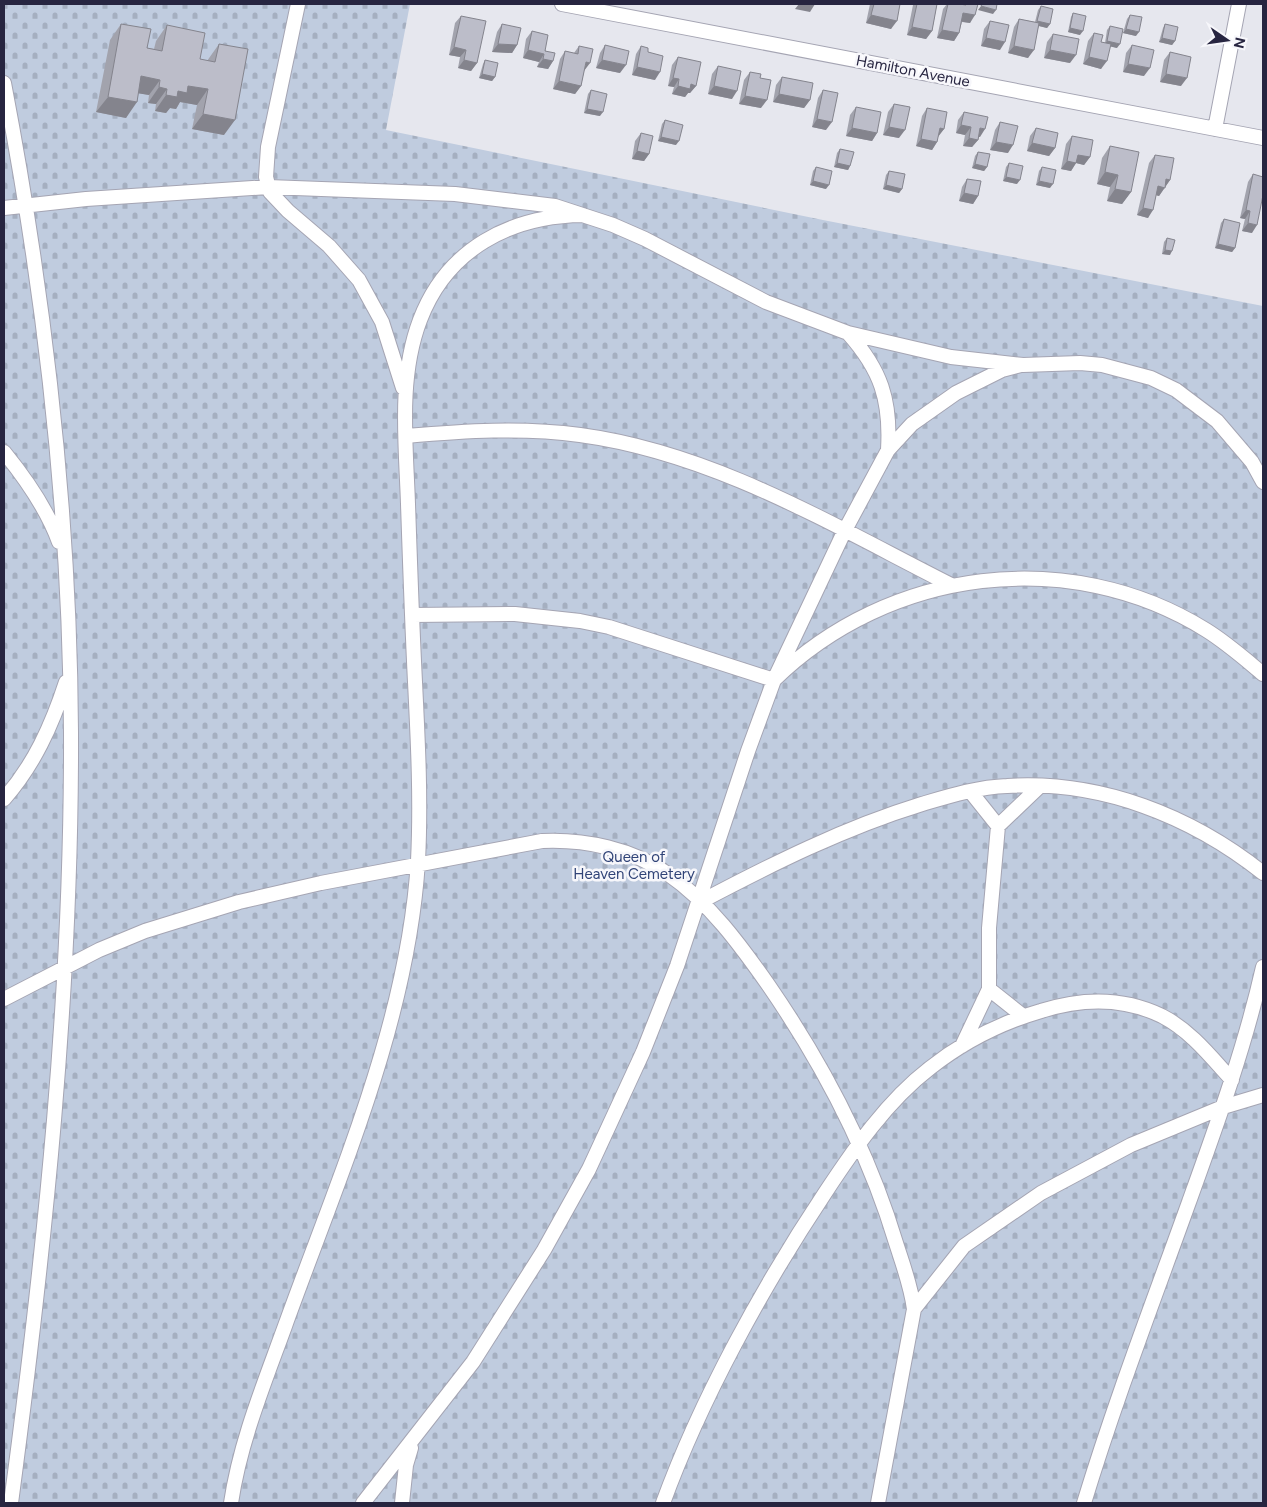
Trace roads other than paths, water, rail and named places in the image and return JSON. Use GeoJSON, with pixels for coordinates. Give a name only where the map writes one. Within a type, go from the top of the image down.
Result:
{"type":"FeatureCollection","features":[{"type":"Feature","properties":{"kind":"street"},"geometry":{"type":"LineString","coordinates":[[231,1503],[249,1428],[374,1079],[386,1039],[396,1003],[418,864],[419,793],[404,396],[396,362],[382,322],[359,280],[329,246],[275,199],[268,187],[266,163],[268,147],[298,4]]}},
{"type":"Feature","properties":{"kind":"street","name":"Hamilton Avenue"},"geometry":{"type":"LineString","coordinates":[[562,4],[1263,138]]}},
{"type":"Feature","properties":{"kind":"street"},"geometry":{"type":"LineString","coordinates":[[1214,129],[1238,4]]}},
{"type":"Feature","properties":{"kind":"street"},"geometry":{"type":"LineString","coordinates":[[4,83],[25,205],[50,377],[65,559],[70,672],[70,818],[64,967],[40,1260],[11,1503]]}},
{"type":"Feature","properties":{"kind":"street"},"geometry":{"type":"LineString","coordinates":[[4,208],[268,187],[455,194],[555,206],[583,214],[645,240],[766,302],[848,333],[951,357],[1021,365],[1080,363],[1102,365],[1150,378],[1176,390],[1197,404],[1258,458],[1263,482]]}},
{"type":"Feature","properties":{"kind":"street"},"geometry":{"type":"LineString","coordinates":[[404,396],[420,321],[444,277],[459,260],[494,236],[530,220],[553,215],[583,214]]}},
{"type":"Feature","properties":{"kind":"street"},"geometry":{"type":"LineString","coordinates":[[848,333],[873,366],[881,382],[888,413],[888,450]]}},
{"type":"Feature","properties":{"kind":"street"},"geometry":{"type":"LineString","coordinates":[[363,1503],[473,1362],[517,1294],[575,1195],[615,1115],[643,1052],[700,902],[740,776],[774,680],[844,532],[888,450],[912,424],[956,393],[995,373],[1021,365]]}},
{"type":"Feature","properties":{"kind":"street"},"geometry":{"type":"LineString","coordinates":[[406,436],[521,431],[580,435],[633,445],[698,463],[727,475],[951,584]]}},
{"type":"Feature","properties":{"kind":"street"},"geometry":{"type":"LineString","coordinates":[[4,452],[34,493],[52,524],[65,559]]}},
{"type":"Feature","properties":{"kind":"street"},"geometry":{"type":"LineString","coordinates":[[774,680],[795,660],[843,628],[898,602],[951,584],[1047,580],[1094,585],[1156,605],[1206,630],[1263,674]]}},
{"type":"Feature","properties":{"kind":"street"},"geometry":{"type":"LineString","coordinates":[[412,615],[515,614],[580,621],[608,627],[774,680]]}},
{"type":"Feature","properties":{"kind":"street"},"geometry":{"type":"LineString","coordinates":[[4,799],[20,780],[38,749],[57,710],[70,672]]}},
{"type":"Feature","properties":{"kind":"street"},"geometry":{"type":"LineString","coordinates":[[700,902],[811,845],[901,810],[970,791],[1007,786],[1040,786],[1116,797],[1143,805],[1198,829],[1263,873]]}},
{"type":"Feature","properties":{"kind":"street"},"geometry":{"type":"LineString","coordinates":[[962,1046],[989,989],[990,910],[998,826],[1040,786]]}},
{"type":"Feature","properties":{"kind":"street"},"geometry":{"type":"LineString","coordinates":[[970,791],[998,826]]}},
{"type":"Feature","properties":{"kind":"street"},"geometry":{"type":"LineString","coordinates":[[4,999],[64,967],[145,931],[278,891],[542,841],[579,842],[616,850],[652,864],[669,874],[700,902],[756,967],[803,1037],[826,1074],[860,1144],[889,1220],[912,1292],[914,1309],[878,1503]]}},
{"type":"Feature","properties":{"kind":"street"},"geometry":{"type":"LineString","coordinates":[[1084,1503],[1122,1386],[1232,1080],[1263,966]]}},
{"type":"Feature","properties":{"kind":"street"},"geometry":{"type":"LineString","coordinates":[[989,989],[1023,1016]]}},
{"type":"Feature","properties":{"kind":"street"},"geometry":{"type":"LineString","coordinates":[[663,1503],[700,1419],[752,1314],[808,1218],[884,1113],[929,1069],[962,1046],[995,1027],[1063,1004],[1095,1001],[1122,1002],[1144,1008],[1164,1017],[1184,1031],[1232,1080]]}},
{"type":"Feature","properties":{"kind":"street"},"geometry":{"type":"LineString","coordinates":[[914,1309],[964,1246],[1010,1213],[1102,1160],[1223,1107],[1263,1094]]}},
{"type":"Feature","properties":{"kind":"street"},"geometry":{"type":"LineString","coordinates":[[402,1503],[406,1465],[414,1439]]}},
{"type":"Feature","properties":{"kind":"park label","name":"Queen of Heaven Cemetery"},"geometry":{"type":"Point","coordinates":[634,866]}}]}
